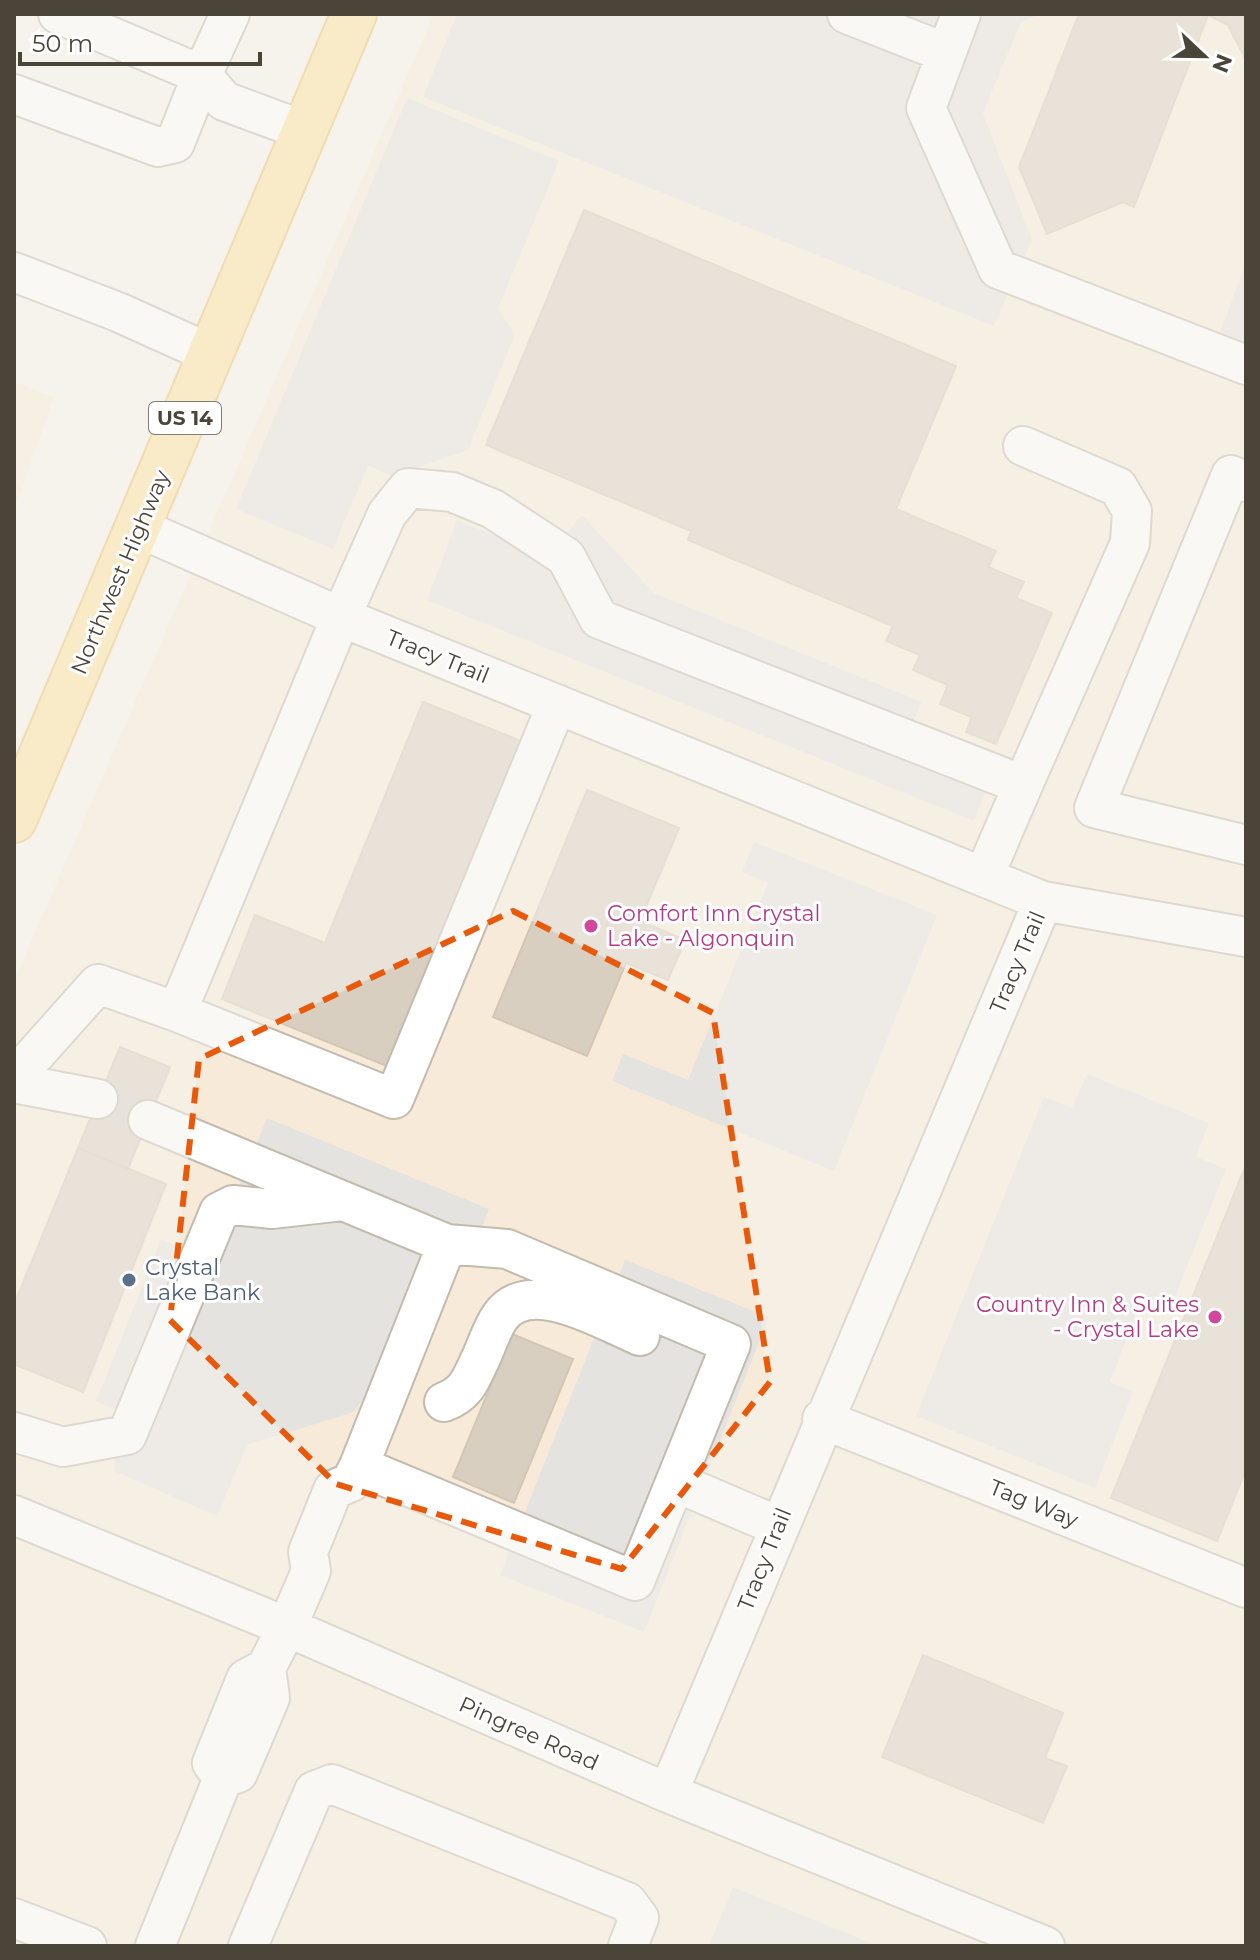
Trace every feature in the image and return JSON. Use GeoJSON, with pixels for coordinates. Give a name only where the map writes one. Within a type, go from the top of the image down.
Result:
{"type":"FeatureCollection","features":[{"type":"Feature","properties":{"kind":"main road","name":"Northwest Highway"},"geometry":{"type":"LineString","coordinates":[[14,820],[354,14]]}},
{"type":"Feature","properties":{"kind":"street"},"geometry":{"type":"LineString","coordinates":[[58,14],[202,75],[224,101],[305,131]]}},
{"type":"Feature","properties":{"kind":"street"},"geometry":{"type":"LineString","coordinates":[[14,94],[158,147],[175,143],[230,14]]}},
{"type":"Feature","properties":{"kind":"street"},"geometry":{"type":"LineString","coordinates":[[847,14],[946,53]]}},
{"type":"Feature","properties":{"kind":"street"},"geometry":{"type":"LineString","coordinates":[[961,14],[926,108],[998,269],[1246,365]]}},
{"type":"Feature","properties":{"kind":"street"},"geometry":{"type":"LineString","coordinates":[[14,272],[118,312],[211,354]]}},
{"type":"Feature","properties":{"kind":"street"},"geometry":{"type":"LineString","coordinates":[[984,876],[1130,543],[1132,511],[1118,487],[1023,446]]}},
{"type":"Feature","properties":{"kind":"street"},"geometry":{"type":"LineString","coordinates":[[1246,482],[1231,475],[1094,808],[1246,845]]}},
{"type":"Feature","properties":{"kind":"street"},"geometry":{"type":"LineString","coordinates":[[177,1012],[341,617],[387,514],[408,488],[452,492],[493,509],[566,557],[599,619],[1023,785]]}},
{"type":"Feature","properties":{"kind":"street","name":"Tracy Trail"},"geometry":{"type":"LineString","coordinates":[[139,528],[341,617],[1043,901],[822,1419],[668,1793]]}},
{"type":"Feature","properties":{"kind":"street"},"geometry":{"type":"LineString","coordinates":[[98,1099],[14,1081],[98,984],[177,1012],[394,1099],[557,704]]}},
{"type":"Feature","properties":{"kind":"street"},"geometry":{"type":"LineString","coordinates":[[1043,901],[1246,937]]}},
{"type":"Feature","properties":{"kind":"street"},"geometry":{"type":"LineString","coordinates":[[148,1120],[447,1244],[507,1249],[731,1344],[635,1581],[355,1474]]}},
{"type":"Feature","properties":{"kind":"street"},"geometry":{"type":"LineString","coordinates":[[14,1432],[63,1447],[127,1435],[219,1212],[233,1205],[272,1209],[343,1201]]}},
{"type":"Feature","properties":{"kind":"street"},"geometry":{"type":"LineString","coordinates":[[155,1946],[223,1778],[212,1763],[246,1679],[266,1668],[287,1627],[311,1571],[308,1552],[333,1490],[355,1474],[447,1244]]}},
{"type":"Feature","properties":{"kind":"street"},"geometry":{"type":"LineString","coordinates":[[444,1402],[459,1396],[468,1386],[500,1316],[522,1298],[542,1298],[568,1306],[640,1336]]}},
{"type":"Feature","properties":{"kind":"street","name":"Tag Way"},"geometry":{"type":"LineString","coordinates":[[822,1419],[1246,1588]]}},
{"type":"Feature","properties":{"kind":"street"},"geometry":{"type":"LineString","coordinates":[[675,1482],[778,1526]]}},
{"type":"Feature","properties":{"kind":"street","name":"Pingree Road"},"geometry":{"type":"LineString","coordinates":[[14,1515],[287,1627],[668,1793],[1045,1946]]}},
{"type":"Feature","properties":{"kind":"street"},"geometry":{"type":"LineString","coordinates":[[248,1946],[314,1791],[332,1784],[627,1902],[639,1918],[628,1946]]}},
{"type":"Feature","properties":{"kind":"street"},"geometry":{"type":"LineString","coordinates":[[14,1918],[87,1946]]}},
{"type":"Feature","properties":{"kind":"highlighted area"},"geometry":{"type":"Polygon","coordinates":[[[513,911],[713,1013],[770,1382],[622,1569],[336,1484],[170,1320],[199,1059],[513,911]]]}},
{"type":"Feature","properties":{"kind":"shaded area"},"geometry":{"type":"Polygon","coordinates":[[[434,14],[1246,14],[1246,1946],[14,1946],[14,981],[434,14]]]}},
{"type":"Feature","properties":{"kind":"shaded area"},"geometry":{"type":"Polygon","coordinates":[[[457,14],[1040,14],[1021,22],[983,113],[1032,240],[994,326],[423,97],[457,14]]]}},
{"type":"Feature","properties":{"kind":"shaded area"},"geometry":{"type":"Polygon","coordinates":[[[407,98],[559,161],[498,309],[515,334],[468,450],[394,476],[368,466],[333,549],[236,509],[407,98]]]}},
{"type":"Feature","properties":{"kind":"shaded area"},"geometry":{"type":"Polygon","coordinates":[[[1246,263],[1246,351],[1217,340],[1246,263]]]}},
{"type":"Feature","properties":{"kind":"shaded area"},"geometry":{"type":"Polygon","coordinates":[[[14,382],[54,397],[14,511],[14,382]]]}},
{"type":"Feature","properties":{"kind":"shaded area"},"geometry":{"type":"Polygon","coordinates":[[[582,515],[654,593],[922,702],[899,755],[986,790],[974,821],[427,600],[457,520],[546,556],[582,515]]]}},
{"type":"Feature","properties":{"kind":"shaded area"},"geometry":{"type":"Polygon","coordinates":[[[754,842],[937,915],[834,1171],[612,1081],[623,1054],[688,1080],[768,883],[742,872],[754,842]]]}},
{"type":"Feature","properties":{"kind":"shaded area"},"geometry":{"type":"Polygon","coordinates":[[[1087,1074],[1209,1123],[1196,1157],[1226,1169],[1169,1311],[1142,1301],[1110,1382],[1133,1392],[1095,1488],[916,1416],[1044,1097],[1072,1108],[1087,1074]]]}},
{"type":"Feature","properties":{"kind":"shaded area"},"geometry":{"type":"Polygon","coordinates":[[[267,1118],[489,1209],[478,1237],[354,1412],[247,1445],[217,1516],[114,1471],[118,1411],[96,1401],[161,1239],[209,1258],[267,1118]]]}},
{"type":"Feature","properties":{"kind":"shaded area"},"geometry":{"type":"Polygon","coordinates":[[[625,1260],[769,1317],[644,1632],[500,1575],[625,1260]]]}},
{"type":"Feature","properties":{"kind":"shaded area"},"geometry":{"type":"Polygon","coordinates":[[[733,1887],[878,1946],[709,1946],[733,1887]]]}},
{"type":"Feature","properties":{"kind":"building"},"geometry":{"type":"Polygon","coordinates":[[[1079,14],[1246,14],[1246,60],[1228,25],[1208,15],[1134,207],[1123,202],[1047,234],[1019,167],[1079,14]]]}},
{"type":"Feature","properties":{"kind":"building"},"geometry":{"type":"Polygon","coordinates":[[[584,210],[956,366],[896,509],[996,551],[988,567],[1024,582],[1016,598],[1052,613],[996,744],[966,732],[972,717],[940,704],[948,685],[913,670],[920,655],[886,641],[893,626],[688,540],[691,531],[486,445],[584,210]]]}},
{"type":"Feature","properties":{"kind":"building"},"geometry":{"type":"Polygon","coordinates":[[[423,702],[521,741],[389,1067],[222,999],[255,915],[325,943],[423,702]]]}},
{"type":"Feature","properties":{"kind":"building","name":"Comfort Inn Crystal Lake - Algonquin"},"geometry":{"type":"Polygon","coordinates":[[[587,790],[679,828],[640,921],[685,940],[668,980],[626,963],[587,1056],[493,1017],[587,790]]]}},
{"type":"Feature","properties":{"kind":"building"},"geometry":{"type":"Polygon","coordinates":[[[120,1047],[170,1067],[128,1169],[78,1148],[120,1047]]]}},
{"type":"Feature","properties":{"kind":"building"},"geometry":{"type":"Polygon","coordinates":[[[78,1148],[166,1184],[83,1392],[14,1364],[14,1305],[78,1148]]]}},
{"type":"Feature","properties":{"kind":"building","name":"Country Inn & Suites - Crystal Lake"},"geometry":{"type":"Polygon","coordinates":[[[1246,1165],[1246,1469],[1217,1541],[1111,1498],[1246,1165]]]}},
{"type":"Feature","properties":{"kind":"building"},"geometry":{"type":"Polygon","coordinates":[[[512,1334],[573,1359],[514,1503],[453,1477],[512,1334]]]}},
{"type":"Feature","properties":{"kind":"building"},"geometry":{"type":"Polygon","coordinates":[[[923,1655],[1063,1713],[1045,1758],[1067,1766],[1043,1823],[882,1757],[923,1655]]]}},
{"type":"Feature","properties":{"kind":"tunnel"},"geometry":{"type":"LineString","coordinates":[[98,1099],[148,1120]]}},
{"type":"Feature","properties":{"kind":"place","name":"Comfort Inn Crystal Lake - Algonquin"},"geometry":{"type":"Point","coordinates":[591,926]}},
{"type":"Feature","properties":{"kind":"place","name":"Crystal Lake Bank"},"geometry":{"type":"Point","coordinates":[129,1280]}},
{"type":"Feature","properties":{"kind":"place","name":"Country Inn & Suites - Crystal Lake"},"geometry":{"type":"Point","coordinates":[1215,1317]}}]}
